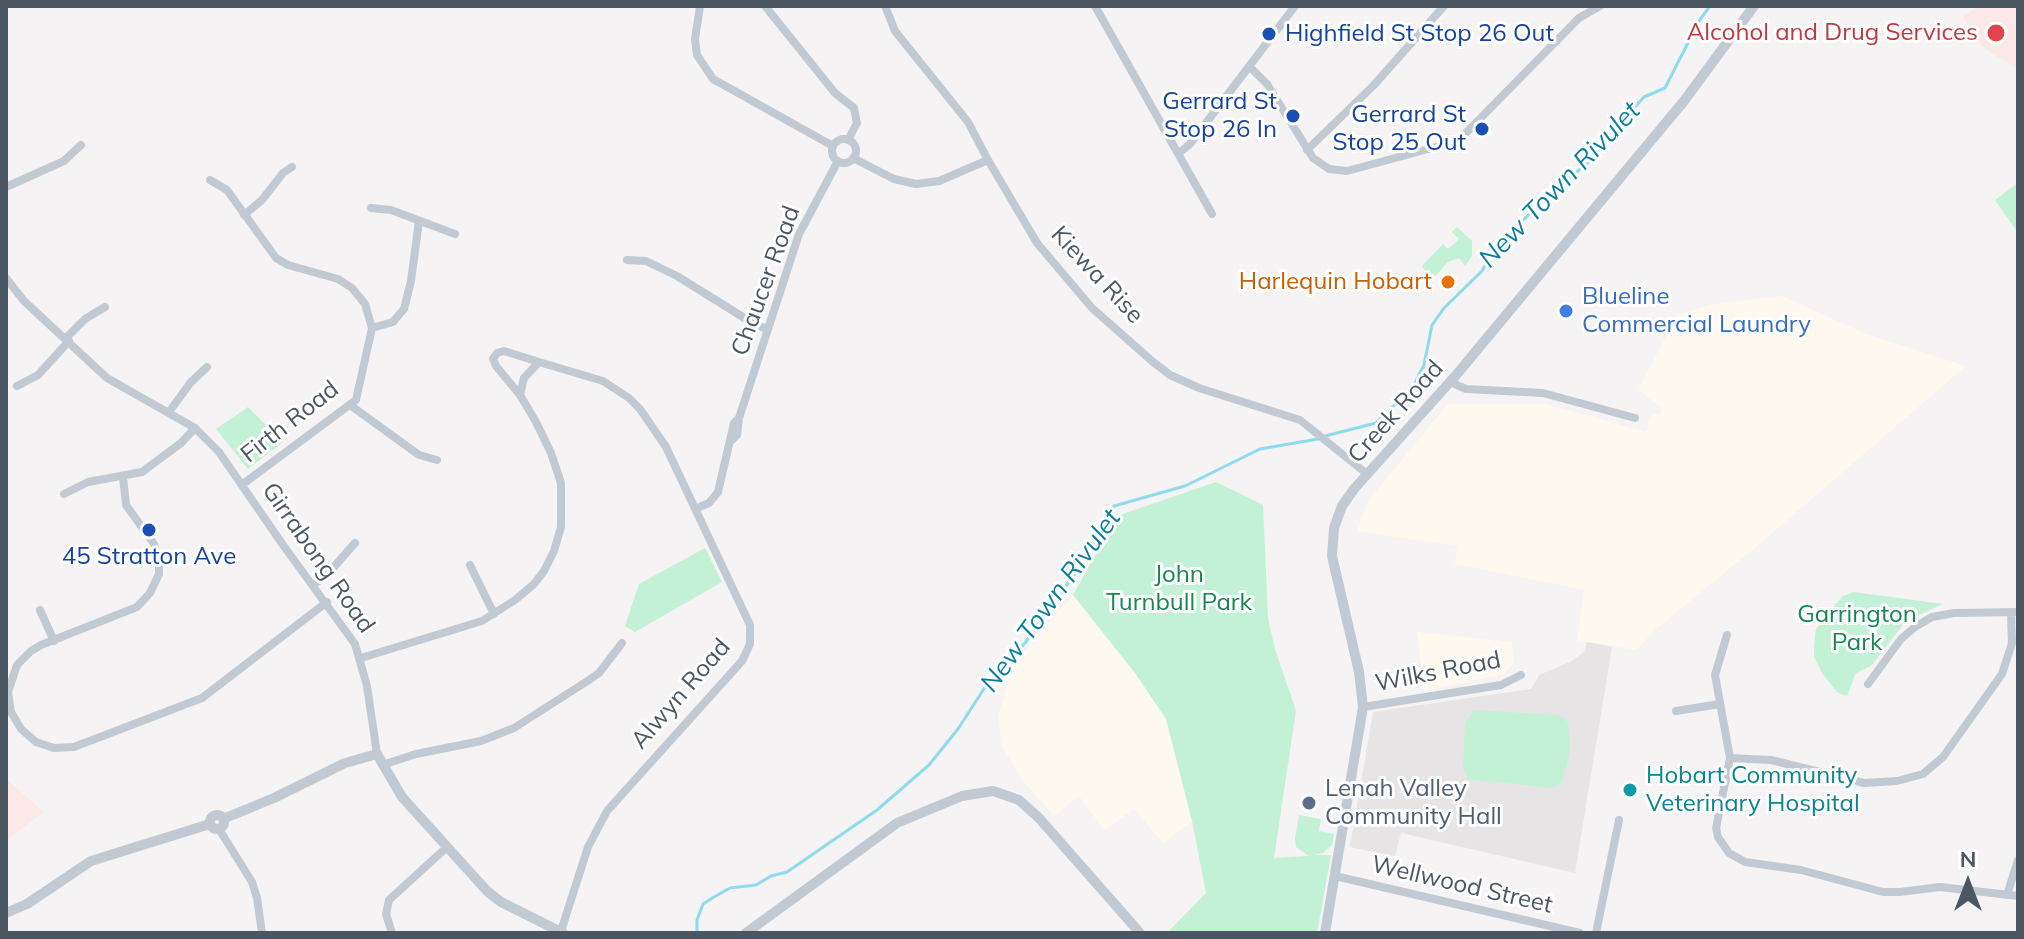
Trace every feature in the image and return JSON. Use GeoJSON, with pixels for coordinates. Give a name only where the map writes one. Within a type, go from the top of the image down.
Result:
{"type":"FeatureCollection","features":[{"type":"Feature","properties":{"kind":"street"},"geometry":{"type":"LineString","coordinates":[[700,6],[695,39],[697,55],[713,79],[833,146]]}},
{"type":"Feature","properties":{"kind":"street"},"geometry":{"type":"LineString","coordinates":[[765,6],[835,93],[854,108],[857,123],[848,140]]}},
{"type":"Feature","properties":{"kind":"street","name":"Kiewa Rise"},"geometry":{"type":"LineString","coordinates":[[885,6],[895,31],[962,112],[1037,243],[1092,308],[1160,368],[1199,388],[1276,411],[1312,427],[1367,474]]}},
{"type":"Feature","properties":{"kind":"street"},"geometry":{"type":"LineString","coordinates":[[1095,6],[1212,214]]}},
{"type":"Feature","properties":{"kind":"street"},"geometry":{"type":"LineString","coordinates":[[1179,153],[1190,144],[1295,6]]}},
{"type":"Feature","properties":{"kind":"street"},"geometry":{"type":"LineString","coordinates":[[1307,150],[1374,85],[1444,6]]}},
{"type":"Feature","properties":{"kind":"street"},"geometry":{"type":"LineString","coordinates":[[1250,67],[1267,84],[1307,150],[1324,166],[1340,171],[1451,145],[1464,137],[1579,18],[1600,6]]}},
{"type":"Feature","properties":{"kind":"street","name":"Creek Road"},"geometry":{"type":"LineString","coordinates":[[1325,933],[1363,707],[1359,672],[1332,549],[1334,528],[1342,506],[1450,382],[1684,101],[1754,6]]}},
{"type":"Feature","properties":{"kind":"street"},"geometry":{"type":"LineString","coordinates":[[848,140],[840,140],[833,146],[832,154],[838,161],[853,158]]}},
{"type":"Feature","properties":{"kind":"street"},"geometry":{"type":"LineString","coordinates":[[848,140],[855,149],[853,158]]}},
{"type":"Feature","properties":{"kind":"street"},"geometry":{"type":"LineString","coordinates":[[6,187],[64,161],[81,145]]}},
{"type":"Feature","properties":{"kind":"street"},"geometry":{"type":"LineString","coordinates":[[853,158],[894,179],[916,184],[939,181],[988,160]]}},
{"type":"Feature","properties":{"kind":"street","name":"Chaucer Road"},"geometry":{"type":"LineString","coordinates":[[697,508],[709,503],[718,492],[734,423],[739,418],[799,234],[838,161]]}},
{"type":"Feature","properties":{"kind":"street"},"geometry":{"type":"LineString","coordinates":[[244,215],[292,167]]}},
{"type":"Feature","properties":{"kind":"street"},"geometry":{"type":"LineString","coordinates":[[210,180],[227,190],[270,252],[282,262],[338,279],[352,288],[365,304],[372,328],[393,322],[404,309],[409,295],[419,221]]}},
{"type":"Feature","properties":{"kind":"street"},"geometry":{"type":"LineString","coordinates":[[371,208],[391,210],[455,234]]}},
{"type":"Feature","properties":{"kind":"street"},"geometry":{"type":"LineString","coordinates":[[627,260],[646,261],[677,276],[767,329]]}},
{"type":"Feature","properties":{"kind":"street","name":"Girrabong Road"},"geometry":{"type":"LineString","coordinates":[[6,278],[24,301],[121,388],[195,428],[219,452],[283,545],[348,631],[361,658],[380,760],[402,797],[493,897],[545,929],[562,932]]}},
{"type":"Feature","properties":{"kind":"street"},"geometry":{"type":"LineString","coordinates":[[17,386],[38,375],[85,319],[105,307]]}},
{"type":"Feature","properties":{"kind":"street","name":"Firth Road"},"geometry":{"type":"LineString","coordinates":[[243,484],[350,405],[359,392],[372,328]]}},
{"type":"Feature","properties":{"kind":"street","name":"Alwyn Road"},"geometry":{"type":"LineString","coordinates":[[520,395],[496,366],[494,356],[504,351],[603,381],[629,398],[659,434],[748,616],[751,634],[747,653],[607,811],[588,847],[562,932]]}},
{"type":"Feature","properties":{"kind":"street"},"geometry":{"type":"LineString","coordinates":[[361,658],[469,627],[494,614],[534,584],[544,571],[558,540],[563,513],[557,469],[520,395],[524,378],[539,362]]}},
{"type":"Feature","properties":{"kind":"street"},"geometry":{"type":"LineString","coordinates":[[169,412],[191,382],[207,367]]}},
{"type":"Feature","properties":{"kind":"street"},"geometry":{"type":"LineString","coordinates":[[1450,382],[1466,389],[1543,393],[1635,418]]}},
{"type":"Feature","properties":{"kind":"street"},"geometry":{"type":"LineString","coordinates":[[350,405],[419,455],[437,460]]}},
{"type":"Feature","properties":{"kind":"street"},"geometry":{"type":"LineString","coordinates":[[64,494],[88,482],[135,476],[181,443],[195,428]]}},
{"type":"Feature","properties":{"kind":"street"},"geometry":{"type":"LineString","coordinates":[[123,477],[126,505],[149,534],[158,554],[156,584],[144,601],[127,613],[31,651],[17,665],[10,682],[8,702],[15,722],[28,736],[54,748],[74,747],[202,698],[327,602]]}},
{"type":"Feature","properties":{"kind":"street"},"geometry":{"type":"LineString","coordinates":[[313,585],[326,576],[355,543]]}},
{"type":"Feature","properties":{"kind":"street"},"geometry":{"type":"LineString","coordinates":[[470,565],[494,614]]}},
{"type":"Feature","properties":{"kind":"street"},"geometry":{"type":"LineString","coordinates":[[40,610],[54,641]]}},
{"type":"Feature","properties":{"kind":"street"},"geometry":{"type":"LineString","coordinates":[[1730,758],[1771,760],[1864,783],[1897,781],[1923,774],[1943,757],[2002,674],[2012,643],[2015,613],[1954,613],[1932,617],[1901,639],[1868,684]]}},
{"type":"Feature","properties":{"kind":"street"},"geometry":{"type":"LineString","coordinates":[[1727,635],[1716,666],[1730,758],[1716,828],[1723,845],[1736,858],[1801,870],[1883,892],[1940,887],[2018,896]]}},
{"type":"Feature","properties":{"kind":"street"},"geometry":{"type":"LineString","coordinates":[[6,913],[27,904],[91,861],[217,824],[345,763],[380,760],[481,741],[514,728],[599,673],[622,643]]}},
{"type":"Feature","properties":{"kind":"street","name":"Wilks Road"},"geometry":{"type":"LineString","coordinates":[[1363,707],[1501,685],[1521,675]]}},
{"type":"Feature","properties":{"kind":"street"},"geometry":{"type":"LineString","coordinates":[[1676,711],[1720,704]]}},
{"type":"Feature","properties":{"kind":"street"},"geometry":{"type":"LineString","coordinates":[[746,933],[897,823],[945,801],[993,791],[1019,800],[1039,818],[1140,933]]}},
{"type":"Feature","properties":{"kind":"street"},"geometry":{"type":"LineString","coordinates":[[1596,933],[1619,820]]}},
{"type":"Feature","properties":{"kind":"street"},"geometry":{"type":"LineString","coordinates":[[217,824],[252,882],[261,933]]}},
{"type":"Feature","properties":{"kind":"street"},"geometry":{"type":"LineString","coordinates":[[392,933],[386,914],[389,900],[447,847]]}},
{"type":"Feature","properties":{"kind":"street"},"geometry":{"type":"LineString","coordinates":[[2007,895],[2018,860]]}},
{"type":"Feature","properties":{"kind":"street","name":"Wellwood Street"},"geometry":{"type":"LineString","coordinates":[[1335,876],[1580,933]]}},
{"type":"Feature","properties":{"kind":"shaded area","name":"Alcohol and Drug Services"},"geometry":{"type":"Polygon","coordinates":[[[1979,6],[2018,6],[2018,69],[1985,49],[1963,17],[1979,6]]]}},
{"type":"Feature","properties":{"kind":"shaded area"},"geometry":{"type":"Polygon","coordinates":[[[1782,296],[1864,333],[1966,366],[1656,629],[1636,650],[1577,640],[1584,590],[1455,564],[1457,546],[1357,531],[1368,501],[1448,404],[1546,404],[1646,432],[1652,413],[1660,415],[1662,408],[1638,390],[1677,315],[1712,304],[1782,296]]]}},
{"type":"Feature","properties":{"kind":"shaded area"},"geometry":{"type":"Polygon","coordinates":[[[1073,595],[1135,673],[1166,719],[1192,821],[1163,843],[1134,809],[1104,830],[1079,796],[1054,816],[1024,782],[1001,745],[998,717],[1013,665],[1073,595]]]}},
{"type":"Feature","properties":{"kind":"shaded area"},"geometry":{"type":"Polygon","coordinates":[[[1417,632],[1512,642],[1514,662],[1504,674],[1424,691],[1417,632]]]}},
{"type":"Feature","properties":{"kind":"shaded area"},"geometry":{"type":"Polygon","coordinates":[[[1587,642],[1612,647],[1575,873],[1401,833],[1395,856],[1350,847],[1373,712],[1531,689],[1539,675],[1570,662],[1584,652],[1587,642]]]}},
{"type":"Feature","properties":{"kind":"shaded area"},"geometry":{"type":"Polygon","coordinates":[[[6,779],[44,812],[6,841],[6,779]]]}},
{"type":"Feature","properties":{"kind":"green space"},"geometry":{"type":"Polygon","coordinates":[[[2018,183],[2018,233],[1995,200],[2018,183]]]}},
{"type":"Feature","properties":{"kind":"green space"},"geometry":{"type":"Polygon","coordinates":[[[1457,227],[1472,241],[1472,256],[1465,266],[1459,258],[1448,262],[1432,280],[1422,266],[1443,244],[1448,249],[1459,239],[1452,232],[1457,227]]]}},
{"type":"Feature","properties":{"kind":"green space"},"geometry":{"type":"Polygon","coordinates":[[[248,407],[283,442],[248,469],[216,429],[248,407]]]}},
{"type":"Feature","properties":{"kind":"green space","name":"John Turnbull Park"},"geometry":{"type":"Polygon","coordinates":[[[1216,482],[1263,505],[1268,619],[1296,711],[1274,858],[1309,856],[1296,847],[1299,815],[1321,819],[1319,831],[1334,834],[1332,845],[1323,853],[1314,855],[1331,855],[1317,933],[1167,933],[1206,893],[1192,821],[1166,719],[1135,673],[1073,595],[1117,516],[1216,482]]]}},
{"type":"Feature","properties":{"kind":"green space"},"geometry":{"type":"Polygon","coordinates":[[[705,548],[722,582],[635,632],[625,626],[639,584],[705,548]]]}},
{"type":"Feature","properties":{"kind":"green space","name":"Garrington Park"},"geometry":{"type":"Polygon","coordinates":[[[1854,592],[1943,604],[1906,621],[1871,666],[1856,673],[1847,696],[1838,693],[1824,676],[1814,657],[1814,645],[1816,629],[1830,610],[1843,596],[1854,592]]]}},
{"type":"Feature","properties":{"kind":"green space"},"geometry":{"type":"Polygon","coordinates":[[[1474,710],[1558,715],[1564,718],[1568,723],[1570,750],[1559,785],[1552,788],[1467,779],[1463,768],[1465,723],[1474,710]]]}},
{"type":"Feature","properties":{"kind":"waterway","name":"New Town Rivulet"},"geometry":{"type":"LineString","coordinates":[[1325,436],[1376,423],[1413,387],[1424,365],[1432,325],[1444,308],[1482,271],[1496,248],[1544,199],[1591,160],[1608,136],[1644,97],[1665,88],[1699,21],[1710,6]]}},
{"type":"Feature","properties":{"kind":"waterway","name":"New Town Rivulet"},"geometry":{"type":"LineString","coordinates":[[697,933],[697,920],[703,904],[730,888],[756,885],[771,876],[787,872],[877,810],[929,765],[958,729],[989,681],[1025,643],[1087,557],[1114,506],[1185,486],[1260,449],[1318,439]]}},
{"type":"Feature","properties":{"kind":"place","name":"Alcohol and Drug Services"},"geometry":{"type":"Point","coordinates":[1996,33]}},
{"type":"Feature","properties":{"kind":"place","name":"Highfield St Stop 26 Out"},"geometry":{"type":"Point","coordinates":[1269,34]}},
{"type":"Feature","properties":{"kind":"place","name":"Gerrard St Stop 26 In"},"geometry":{"type":"Point","coordinates":[1293,116]}},
{"type":"Feature","properties":{"kind":"place","name":"Gerrard St Stop 25 Out"},"geometry":{"type":"Point","coordinates":[1482,129]}},
{"type":"Feature","properties":{"kind":"place","name":"Harlequin Hobart"},"geometry":{"type":"Point","coordinates":[1448,282]}},
{"type":"Feature","properties":{"kind":"place","name":"Blueline Commercial Laundry"},"geometry":{"type":"Point","coordinates":[1566,311]}},
{"type":"Feature","properties":{"kind":"place","name":"45 Stratton Ave"},"geometry":{"type":"Point","coordinates":[149,530]}},
{"type":"Feature","properties":{"kind":"place","name":"Hobart Community Veterinary Hospital"},"geometry":{"type":"Point","coordinates":[1630,790]}},
{"type":"Feature","properties":{"kind":"place","name":"Lenah Valley Community Hall"},"geometry":{"type":"Point","coordinates":[1309,803]}}]}
